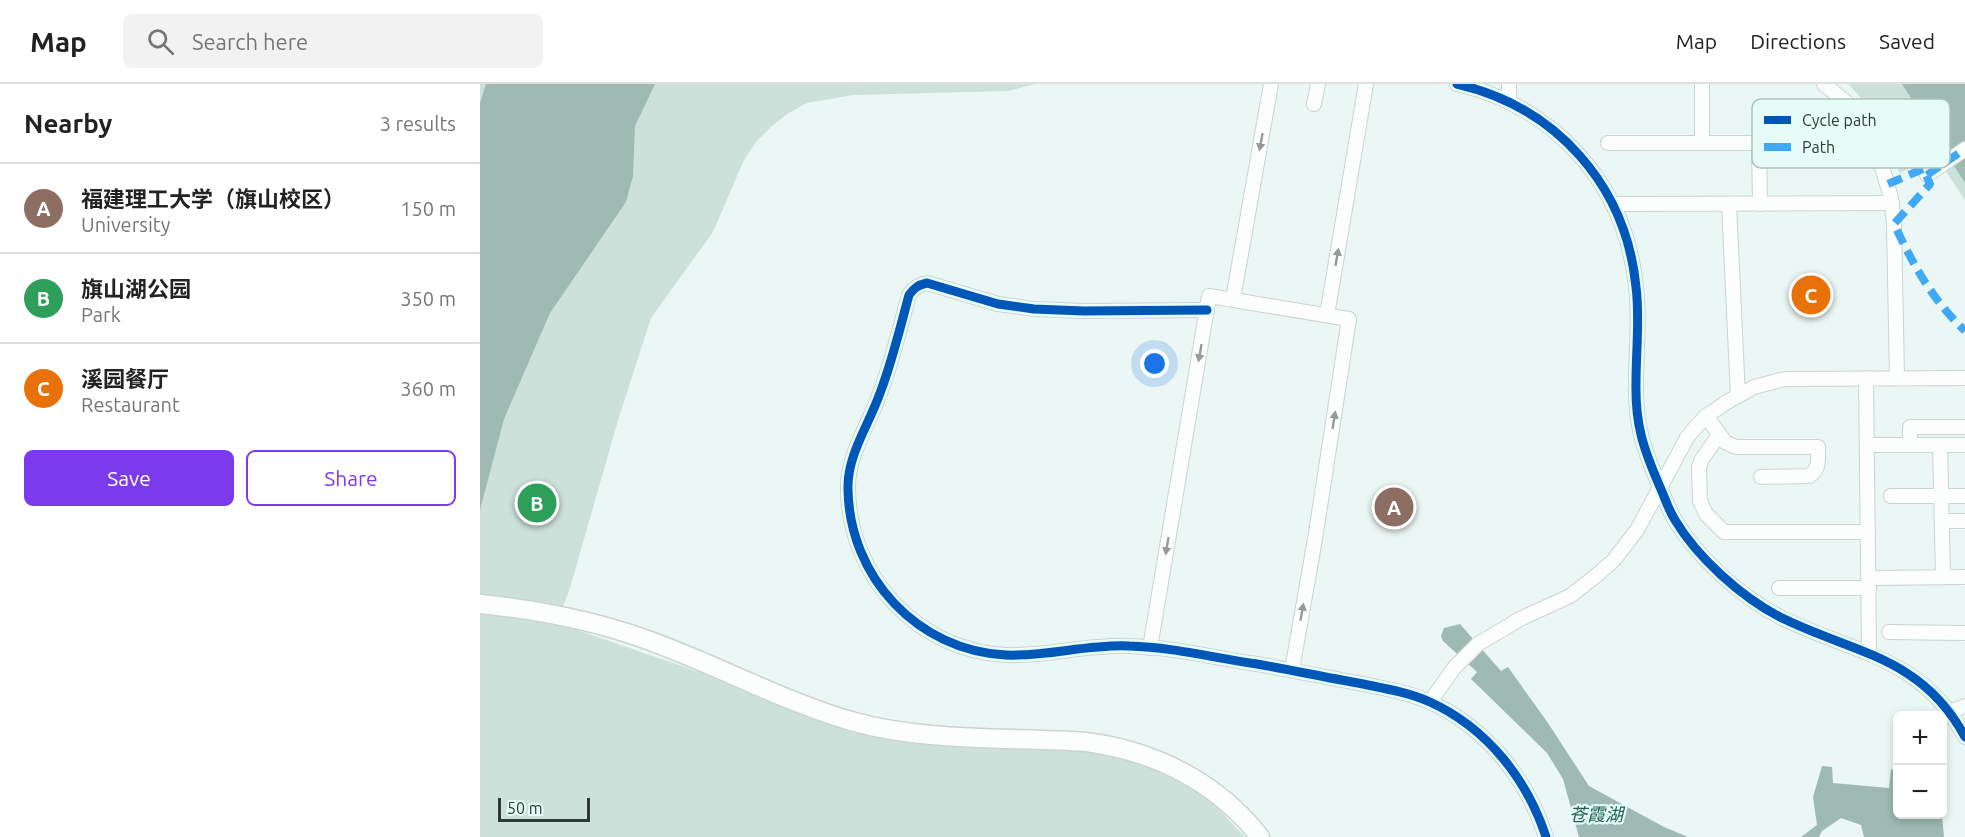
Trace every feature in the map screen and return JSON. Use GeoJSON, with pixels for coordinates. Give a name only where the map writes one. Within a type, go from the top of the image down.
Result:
{"type":"FeatureCollection","features":[{"type":"Feature","properties":{"kind":"street"},"geometry":{"type":"LineString","coordinates":[[1233,299],[1271,84]]}},
{"type":"Feature","properties":{"kind":"street"},"geometry":{"type":"LineString","coordinates":[[1314,104],[1318,84]]}},
{"type":"Feature","properties":{"kind":"street"},"geometry":{"type":"LineString","coordinates":[[1327,315],[1366,84]]}},
{"type":"Feature","properties":{"kind":"street"},"geometry":{"type":"LineString","coordinates":[[1457,84],[1509,102],[1539,119],[1565,140],[1591,169],[1613,204],[1630,251],[1636,288],[1636,382],[1639,432],[1644,450],[1674,519],[1690,542],[1749,598],[1781,618],[1869,652],[1911,675],[1949,712],[1965,737]]}},
{"type":"Feature","properties":{"kind":"street"},"geometry":{"type":"LineString","coordinates":[[1509,84],[1509,102]]}},
{"type":"Feature","properties":{"kind":"street"},"geometry":{"type":"LineString","coordinates":[[1702,84],[1702,142]]}},
{"type":"Feature","properties":{"kind":"street"},"geometry":{"type":"LineString","coordinates":[[1824,84],[1843,99]]}},
{"type":"Feature","properties":{"kind":"street"},"geometry":{"type":"LineString","coordinates":[[1608,142],[1752,142]]}},
{"type":"Feature","properties":{"kind":"street"},"geometry":{"type":"LineString","coordinates":[[1950,159],[1965,149]]}},
{"type":"Feature","properties":{"kind":"street"},"geometry":{"type":"LineString","coordinates":[[1759,168],[1760,204]]}},
{"type":"Feature","properties":{"kind":"street"},"geometry":{"type":"LineString","coordinates":[[1882,168],[1892,203],[1898,378]]}},
{"type":"Feature","properties":{"kind":"street"},"geometry":{"type":"LineString","coordinates":[[1932,172],[1938,168]]}},
{"type":"Feature","properties":{"kind":"street"},"geometry":{"type":"LineString","coordinates":[[1613,204],[1892,203]]}},
{"type":"Feature","properties":{"kind":"street"},"geometry":{"type":"LineString","coordinates":[[1729,204],[1738,396]]}},
{"type":"Feature","properties":{"kind":"street"},"geometry":{"type":"LineString","coordinates":[[1207,310],[1045,310],[998,303],[934,285],[919,284],[909,295],[880,395],[856,448],[848,484],[854,535],[867,569],[891,601],[903,612],[942,639],[980,652],[1006,655],[1105,646],[1150,648],[1292,670],[1383,688],[1430,702],[1474,730],[1503,758],[1527,792],[1540,818],[1546,837]]}},
{"type":"Feature","properties":{"kind":"street"},"geometry":{"type":"LineString","coordinates":[[1150,648],[1209,296],[1233,299],[1349,319],[1292,670]]}},
{"type":"Feature","properties":{"kind":"street"},"geometry":{"type":"LineString","coordinates":[[1866,378],[1869,652]]}},
{"type":"Feature","properties":{"kind":"street"},"geometry":{"type":"LineString","coordinates":[[1430,702],[1454,668],[1478,644],[1509,624],[1570,596],[1604,569],[1634,536],[1679,449],[1695,427],[1706,416],[1738,396],[1754,387],[1785,379],[1965,378]]}},
{"type":"Feature","properties":{"kind":"street"},"geometry":{"type":"LineString","coordinates":[[1706,416],[1719,435],[1731,445],[1740,448],[1818,447],[1817,468],[1809,476],[1761,477]]}},
{"type":"Feature","properties":{"kind":"street"},"geometry":{"type":"LineString","coordinates":[[1910,445],[1910,427],[1965,427]]}},
{"type":"Feature","properties":{"kind":"street"},"geometry":{"type":"LineString","coordinates":[[1719,435],[1701,459],[1699,467],[1700,501],[1706,514],[1724,532],[1868,532]]}},
{"type":"Feature","properties":{"kind":"street"},"geometry":{"type":"LineString","coordinates":[[1867,445],[1965,445]]}},
{"type":"Feature","properties":{"kind":"street"},"geometry":{"type":"LineString","coordinates":[[1940,445],[1943,577]]}},
{"type":"Feature","properties":{"kind":"street"},"geometry":{"type":"LineString","coordinates":[[1891,496],[1965,496]]}},
{"type":"Feature","properties":{"kind":"street"},"geometry":{"type":"LineString","coordinates":[[1942,522],[1965,521]]}},
{"type":"Feature","properties":{"kind":"street"},"geometry":{"type":"LineString","coordinates":[[1779,588],[1965,577]]}},
{"type":"Feature","properties":{"kind":"street"},"geometry":{"type":"LineString","coordinates":[[480,604],[556,615],[627,633],[814,708],[867,725],[922,734],[1086,742],[1140,754],[1175,768],[1206,786],[1234,808],[1260,837]]}},
{"type":"Feature","properties":{"kind":"street"},"geometry":{"type":"LineString","coordinates":[[1889,632],[1965,633]]}},
{"type":"Feature","properties":{"kind":"street"},"geometry":{"type":"LineString","coordinates":[[1949,712],[1965,706]]}},
{"type":"Feature","properties":{"kind":"shaded area"},"geometry":{"type":"Polygon","coordinates":[[[480,84],[1035,84],[1008,91],[853,95],[807,103],[787,114],[756,142],[744,160],[713,232],[651,318],[619,417],[570,588],[557,623],[737,685],[850,729],[1082,749],[1135,759],[1179,778],[1213,803],[1245,837],[480,837],[480,84]]]}},
{"type":"Feature","properties":{"kind":"shaded area"},"geometry":{"type":"Polygon","coordinates":[[[1848,84],[1965,84],[1965,200],[1944,168],[1950,168],[1950,99],[1861,99],[1848,84]]]}},
{"type":"Feature","properties":{"kind":"shaded area"},"geometry":{"type":"Polygon","coordinates":[[[1898,168],[1910,168],[1900,173],[1898,168]]]}},
{"type":"Feature","properties":{"kind":"water"},"geometry":{"type":"Polygon","coordinates":[[[486,84],[655,84],[635,126],[633,176],[626,202],[550,313],[504,419],[480,510],[480,103],[486,84]]]}},
{"type":"Feature","properties":{"kind":"water"},"geometry":{"type":"Polygon","coordinates":[[[1902,84],[1965,84],[1965,183],[1950,159],[1950,99],[1912,99],[1902,84]]]}},
{"type":"Feature","properties":{"kind":"water","name":"苍霞湖"},"geometry":{"type":"Polygon","coordinates":[[[1460,624],[1501,671],[1508,667],[1589,786],[1664,827],[1688,837],[1579,837],[1563,779],[1547,753],[1471,679],[1477,672],[1443,641],[1441,636],[1444,628],[1460,624]]]}},
{"type":"Feature","properties":{"kind":"water"},"geometry":{"type":"Polygon","coordinates":[[[1822,766],[1832,767],[1833,783],[1889,788],[1891,769],[1893,770],[1893,819],[1942,819],[1944,837],[1864,837],[1861,825],[1841,818],[1822,831],[1819,837],[1801,837],[1817,825],[1813,797],[1822,766]]]}},
{"type":"Feature","properties":{"kind":"marked path"},"geometry":{"type":"LineString","coordinates":[[1950,159],[1965,149]]}},
{"type":"Feature","properties":{"kind":"marked path"},"geometry":{"type":"LineString","coordinates":[[1927,175],[1937,168]]}},
{"type":"Feature","properties":{"kind":"marked path"},"geometry":{"type":"LineString","coordinates":[[1888,184],[1923,169],[1930,184],[1894,224],[1924,281],[1942,306],[1965,331]]}},
{"type":"Feature","properties":{"kind":"cycle path"},"geometry":{"type":"LineString","coordinates":[[1457,84],[1493,95],[1525,111],[1555,131],[1580,156],[1601,184],[1618,215],[1629,250],[1636,287],[1638,322],[1636,397],[1639,423],[1654,473],[1670,512],[1684,534],[1721,575],[1765,609],[1807,629],[1859,649],[1907,673],[1928,689],[1948,710],[1965,737]]}},
{"type":"Feature","properties":{"kind":"cycle path"},"geometry":{"type":"LineString","coordinates":[[1207,310],[1034,309],[998,304],[927,283],[915,289],[909,295],[896,345],[875,405],[855,452],[849,476],[851,521],[861,552],[875,579],[894,604],[918,624],[944,640],[974,650],[1021,655],[1114,646],[1161,648],[1358,683],[1430,702],[1470,726],[1502,758],[1528,795],[1546,837]]}},
{"type":"Feature","properties":{"kind":"place","name":"溪园餐厅"},"geometry":{"type":"Point","coordinates":[1811,295]}},
{"type":"Feature","properties":{"kind":"place","name":"旗山湖公园"},"geometry":{"type":"Point","coordinates":[537,503]}},
{"type":"Feature","properties":{"kind":"place","name":"福建理工大学（旗山校区）"},"geometry":{"type":"Point","coordinates":[1394,507]}}]}
